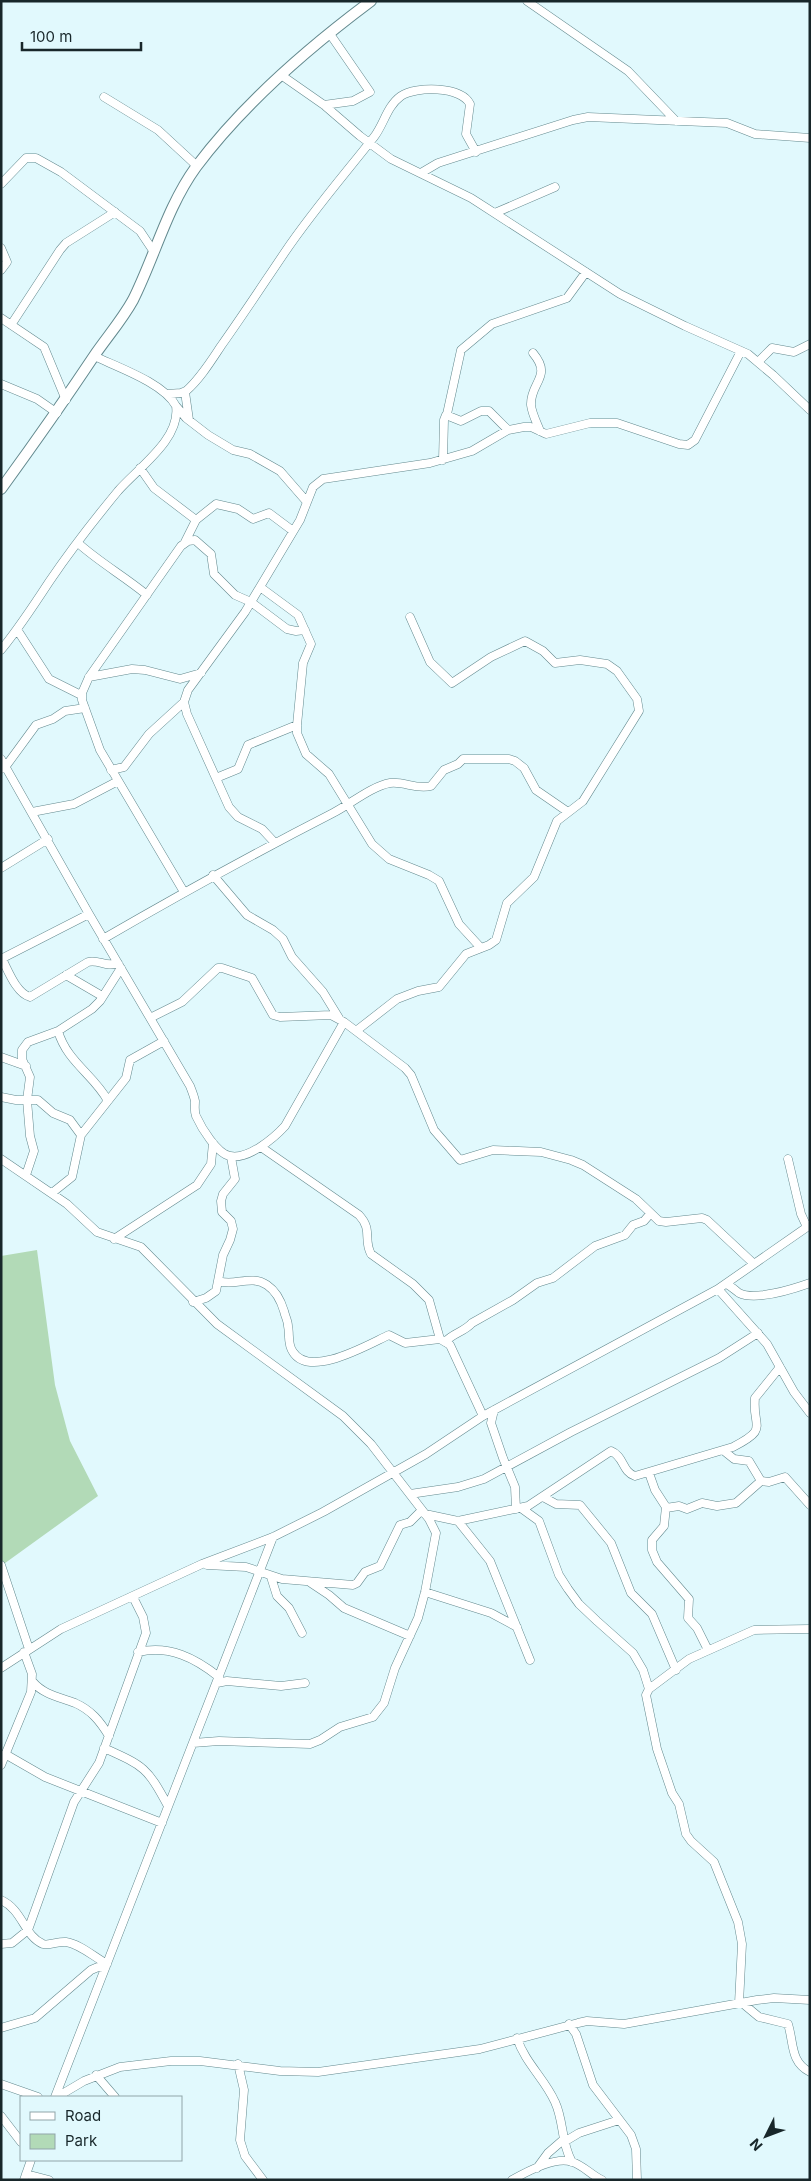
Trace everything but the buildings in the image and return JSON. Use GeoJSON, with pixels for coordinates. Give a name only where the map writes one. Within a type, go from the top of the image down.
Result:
{"type":"FeatureCollection","features":[{"type":"Feature","properties":{"kind":"street"},"geometry":{"type":"LineString","coordinates":[[1,489],[66,400],[132,301],[171,211],[186,181],[197,166],[230,127],[281,75],[371,1]]}},
{"type":"Feature","properties":{"kind":"street"},"geometry":{"type":"LineString","coordinates":[[527,1],[628,71],[676,121]]}},
{"type":"Feature","properties":{"kind":"street"},"geometry":{"type":"LineString","coordinates":[[324,105],[353,101],[370,92],[330,34]]}},
{"type":"Feature","properties":{"kind":"street"},"geometry":{"type":"LineString","coordinates":[[281,75],[324,105],[369,143],[391,158],[449,186],[495,213],[586,272],[643,306],[741,351],[758,362],[810,410]]}},
{"type":"Feature","properties":{"kind":"street"},"geometry":{"type":"LineString","coordinates":[[166,394],[185,392],[211,360],[296,236],[379,130],[389,110],[400,97],[417,91],[454,91],[465,96],[470,104],[466,134],[476,152]]}},
{"type":"Feature","properties":{"kind":"street"},"geometry":{"type":"LineString","coordinates":[[104,97],[158,130],[197,166]]}},
{"type":"Feature","properties":{"kind":"street"},"geometry":{"type":"LineString","coordinates":[[421,173],[438,163],[578,118],[727,123],[756,134],[810,138]]}},
{"type":"Feature","properties":{"kind":"street"},"geometry":{"type":"LineString","coordinates":[[1,184],[26,158],[36,158],[62,172],[140,231],[154,252]]}},
{"type":"Feature","properties":{"kind":"street"},"geometry":{"type":"LineString","coordinates":[[495,213],[555,187]]}},
{"type":"Feature","properties":{"kind":"street"},"geometry":{"type":"LineString","coordinates":[[11,325],[66,243],[115,212]]}},
{"type":"Feature","properties":{"kind":"street"},"geometry":{"type":"LineString","coordinates":[[1,248],[6,262],[1,270]]}},
{"type":"Feature","properties":{"kind":"street"},"geometry":{"type":"LineString","coordinates":[[443,460],[444,420],[448,414],[461,350],[492,324],[567,298],[586,272]]}},
{"type":"Feature","properties":{"kind":"street"},"geometry":{"type":"LineString","coordinates":[[1,318],[44,346],[66,400]]}},
{"type":"Feature","properties":{"kind":"street"},"geometry":{"type":"LineString","coordinates":[[758,362],[772,348],[794,352],[810,344]]}},
{"type":"Feature","properties":{"kind":"street"},"geometry":{"type":"LineString","coordinates":[[111,770],[124,767],[149,734],[184,702],[188,690],[251,602],[293,531],[316,484],[323,479],[415,466],[443,460],[472,451],[508,430],[528,427],[549,434],[590,423],[616,423],[679,444],[688,445],[695,440],[741,351]]}},
{"type":"Feature","properties":{"kind":"street"},"geometry":{"type":"LineString","coordinates":[[533,353],[540,361],[542,371],[531,405],[540,432]]}},
{"type":"Feature","properties":{"kind":"street"},"geometry":{"type":"LineString","coordinates":[[94,356],[136,376],[166,394],[189,420],[208,435],[233,450],[250,454],[280,471],[307,502]]}},
{"type":"Feature","properties":{"kind":"street"},"geometry":{"type":"LineString","coordinates":[[1,384],[37,399],[57,412]]}},
{"type":"Feature","properties":{"kind":"street"},"geometry":{"type":"LineString","coordinates":[[185,392],[189,420]]}},
{"type":"Feature","properties":{"kind":"street"},"geometry":{"type":"LineString","coordinates":[[1,650],[18,631],[78,543],[118,492],[173,430],[176,410],[174,403]]}},
{"type":"Feature","properties":{"kind":"street"},"geometry":{"type":"LineString","coordinates":[[448,414],[461,420],[477,412],[489,411],[508,430]]}},
{"type":"Feature","properties":{"kind":"street"},"geometry":{"type":"LineString","coordinates":[[140,468],[154,488],[196,520]]}},
{"type":"Feature","properties":{"kind":"street"},"geometry":{"type":"LineString","coordinates":[[184,892],[97,744],[81,695],[89,677],[185,542],[196,520],[216,504],[238,509],[253,519],[269,513],[293,531]]}},
{"type":"Feature","properties":{"kind":"street"},"geometry":{"type":"LineString","coordinates":[[185,542],[196,540],[211,554],[216,576],[237,598],[251,602],[287,629],[305,630]]}},
{"type":"Feature","properties":{"kind":"street"},"geometry":{"type":"LineString","coordinates":[[78,543],[93,557],[109,566],[147,595]]}},
{"type":"Feature","properties":{"kind":"street"},"geometry":{"type":"LineString","coordinates":[[260,587],[295,613],[311,644],[303,663],[296,725],[297,733],[306,754],[329,774],[377,850],[398,864],[429,874],[439,881],[459,924],[481,948]]}},
{"type":"Feature","properties":{"kind":"street"},"geometry":{"type":"LineString","coordinates":[[356,1031],[395,1000],[418,990],[439,987],[463,956],[496,940],[507,903],[534,877],[555,824],[583,801],[639,711],[637,699],[617,672],[607,664],[580,660],[555,663],[543,651],[525,641],[490,657],[452,683],[430,662],[410,618]]}},
{"type":"Feature","properties":{"kind":"street"},"geometry":{"type":"LineString","coordinates":[[18,631],[49,679],[81,695]]}},
{"type":"Feature","properties":{"kind":"street"},"geometry":{"type":"LineString","coordinates":[[89,677],[132,669],[180,679],[201,673]]}},
{"type":"Feature","properties":{"kind":"street"},"geometry":{"type":"LineString","coordinates":[[184,702],[187,714],[232,811],[262,829],[275,843]]}},
{"type":"Feature","properties":{"kind":"street"},"geometry":{"type":"LineString","coordinates":[[4,768],[36,725],[53,719],[64,710],[85,708]]}},
{"type":"Feature","properties":{"kind":"street"},"geometry":{"type":"LineString","coordinates":[[216,778],[238,769],[248,746],[296,725]]}},
{"type":"Feature","properties":{"kind":"street"},"geometry":{"type":"LineString","coordinates":[[103,939],[213,875],[389,783],[419,788],[431,786],[444,770],[463,760],[504,758],[520,764],[528,774],[536,790],[568,812]]}},
{"type":"Feature","properties":{"kind":"street"},"geometry":{"type":"LineString","coordinates":[[1,759],[4,768],[48,839],[103,939],[190,1086],[194,1096],[196,1117],[213,1143],[223,1153],[231,1157],[261,1147],[272,1140],[285,1126],[342,1021]]}},
{"type":"Feature","properties":{"kind":"street"},"geometry":{"type":"LineString","coordinates":[[32,812],[74,804],[118,781]]}},
{"type":"Feature","properties":{"kind":"street"},"geometry":{"type":"LineString","coordinates":[[1,868],[48,839]]}},
{"type":"Feature","properties":{"kind":"street"},"geometry":{"type":"LineString","coordinates":[[213,875],[247,914],[273,930],[282,939],[292,957],[323,992],[342,1021]]}},
{"type":"Feature","properties":{"kind":"street"},"geometry":{"type":"LineString","coordinates":[[89,914],[1,959],[19,989],[27,997],[39,993],[82,965],[93,961],[108,966],[119,965]]}},
{"type":"Feature","properties":{"kind":"street"},"geometry":{"type":"LineString","coordinates":[[26,1175],[34,1150],[30,1136],[27,1100],[31,1079],[21,1054],[24,1046],[28,1042],[58,1032],[92,1009],[102,996],[119,965]]}},
{"type":"Feature","properties":{"kind":"street"},"geometry":{"type":"LineString","coordinates":[[150,1018],[182,1002],[215,971],[222,968],[249,976],[255,980],[273,1015],[280,1017],[326,1014],[342,1021],[408,1071],[432,1127],[458,1159],[465,1160],[493,1150],[508,1150],[540,1152],[571,1160],[631,1195],[650,1214],[662,1222],[705,1219],[753,1263]]}},
{"type":"Feature","properties":{"kind":"street"},"geometry":{"type":"LineString","coordinates":[[66,975],[102,996]]}},
{"type":"Feature","properties":{"kind":"street"},"geometry":{"type":"LineString","coordinates":[[58,1032],[65,1048],[76,1063],[98,1086],[108,1101]]}},
{"type":"Feature","properties":{"kind":"street"},"geometry":{"type":"LineString","coordinates":[[52,1193],[72,1177],[82,1135],[128,1074],[130,1060],[164,1041]]}},
{"type":"Feature","properties":{"kind":"street"},"geometry":{"type":"LineString","coordinates":[[1,1057],[26,1066]]}},
{"type":"Feature","properties":{"kind":"street"},"geometry":{"type":"LineString","coordinates":[[1,1097],[11,1100],[38,1100],[53,1112],[68,1118],[82,1135]]}},
{"type":"Feature","properties":{"kind":"street"},"geometry":{"type":"LineString","coordinates":[[114,1239],[197,1185],[211,1164],[213,1143]]}},
{"type":"Feature","properties":{"kind":"street"},"geometry":{"type":"LineString","coordinates":[[261,1147],[359,1215],[367,1226],[368,1250],[371,1254],[413,1284],[429,1300],[443,1340],[453,1350],[483,1416]]}},
{"type":"Feature","properties":{"kind":"street"},"geometry":{"type":"LineString","coordinates":[[193,1302],[212,1295],[216,1291],[223,1255],[232,1235],[232,1225],[222,1212],[221,1201],[223,1194],[235,1179],[231,1157]]}},
{"type":"Feature","properties":{"kind":"street"},"geometry":{"type":"LineString","coordinates":[[1,1159],[67,1204],[97,1232],[141,1247],[193,1302],[247,1347],[344,1416],[371,1444],[424,1512],[436,1533],[425,1592],[410,1636],[395,1668],[384,1703],[373,1717],[340,1727],[310,1744],[219,1741],[193,1743]]}},
{"type":"Feature","properties":{"kind":"street"},"geometry":{"type":"LineString","coordinates":[[1,1668],[61,1629],[202,1564],[273,1537],[324,1512],[444,1443],[483,1416],[726,1284],[753,1263],[808,1226],[800,1207],[788,1159]]}},
{"type":"Feature","properties":{"kind":"street"},"geometry":{"type":"LineString","coordinates":[[219,1281],[228,1284],[242,1280],[258,1281],[267,1285],[275,1292],[280,1301],[288,1325],[289,1345],[293,1354],[303,1360],[316,1361],[341,1357],[389,1335],[405,1343],[443,1340],[466,1329],[480,1318],[513,1300],[533,1285],[553,1278],[595,1246],[625,1235],[633,1225],[644,1222],[650,1214]]}},
{"type":"Feature","properties":{"kind":"street"},"geometry":{"type":"LineString","coordinates":[[726,1284],[740,1293],[750,1296],[776,1293],[810,1283]]}},
{"type":"Feature","properties":{"kind":"street"},"geometry":{"type":"LineString","coordinates":[[718,1289],[758,1333],[794,1392],[810,1413]]}},
{"type":"Feature","properties":{"kind":"street"},"geometry":{"type":"LineString","coordinates":[[410,1494],[473,1484],[571,1432],[719,1358],[758,1333]]}},
{"type":"Feature","properties":{"kind":"street"},"geometry":{"type":"LineString","coordinates":[[424,1512],[458,1521],[518,1509],[535,1503],[612,1451],[618,1455],[627,1472],[631,1475],[649,1473],[724,1451],[746,1441],[756,1431],[758,1426],[755,1398],[780,1367]]}},
{"type":"Feature","properties":{"kind":"street"},"geometry":{"type":"LineString","coordinates":[[494,1410],[491,1423],[516,1490],[518,1509]]}},
{"type":"Feature","properties":{"kind":"street"},"geometry":{"type":"LineString","coordinates":[[724,1451],[734,1459],[749,1461],[761,1481]]}},
{"type":"Feature","properties":{"kind":"street"},"geometry":{"type":"LineString","coordinates":[[649,1473],[655,1490],[666,1508],[665,1522],[652,1540],[652,1550],[657,1562],[686,1595],[689,1603],[687,1610],[688,1618],[696,1626],[708,1650]]}},
{"type":"Feature","properties":{"kind":"street"},"geometry":{"type":"LineString","coordinates":[[666,1508],[679,1506],[684,1509],[702,1503],[717,1506],[736,1503],[761,1481],[769,1482],[785,1478],[810,1505]]}},
{"type":"Feature","properties":{"kind":"street"},"geometry":{"type":"LineString","coordinates":[[544,1497],[556,1504],[580,1505],[611,1543],[631,1593],[652,1614],[676,1670]]}},
{"type":"Feature","properties":{"kind":"street"},"geometry":{"type":"LineString","coordinates":[[518,1509],[539,1521],[559,1575],[568,1589],[579,1604],[633,1653],[643,1670],[649,1689]]}},
{"type":"Feature","properties":{"kind":"street"},"geometry":{"type":"LineString","coordinates":[[202,1564],[234,1566],[272,1577],[309,1582],[356,1584],[364,1572],[380,1566],[401,1524],[410,1522],[424,1512]]}},
{"type":"Feature","properties":{"kind":"street"},"geometry":{"type":"LineString","coordinates":[[458,1521],[490,1561],[530,1660]]}},
{"type":"Feature","properties":{"kind":"street"},"geometry":{"type":"LineString","coordinates":[[56,2096],[273,1537]]}},
{"type":"Feature","properties":{"kind":"street"},"geometry":{"type":"LineString","coordinates":[[1,1565],[33,1682],[31,1692],[1,1765]]}},
{"type":"Feature","properties":{"kind":"street"},"geometry":{"type":"LineString","coordinates":[[272,1577],[277,1596],[289,1608],[302,1633]]}},
{"type":"Feature","properties":{"kind":"street"},"geometry":{"type":"LineString","coordinates":[[309,1582],[344,1608],[410,1636]]}},
{"type":"Feature","properties":{"kind":"street"},"geometry":{"type":"LineString","coordinates":[[425,1592],[491,1613],[517,1627]]}},
{"type":"Feature","properties":{"kind":"street"},"geometry":{"type":"LineString","coordinates":[[1,1944],[12,1943],[28,1930],[60,1837],[80,1791],[95,1772],[109,1736],[146,1633],[145,1625],[133,1597]]}},
{"type":"Feature","properties":{"kind":"street"},"geometry":{"type":"LineString","coordinates":[[740,2002],[742,1944],[738,1922],[714,1862],[686,1834],[679,1804],[672,1793],[657,1749],[646,1695],[649,1689],[689,1659],[760,1628],[810,1629]]}},
{"type":"Feature","properties":{"kind":"street"},"geometry":{"type":"LineString","coordinates":[[138,1652],[148,1650],[190,1657],[218,1680],[281,1686],[304,1683]]}},
{"type":"Feature","properties":{"kind":"street"},"geometry":{"type":"LineString","coordinates":[[33,1682],[47,1693],[86,1708],[98,1719],[109,1736]]}},
{"type":"Feature","properties":{"kind":"street"},"geometry":{"type":"LineString","coordinates":[[104,1748],[138,1764],[146,1770],[168,1806]]}},
{"type":"Feature","properties":{"kind":"street"},"geometry":{"type":"LineString","coordinates":[[5,1754],[46,1777],[162,1823]]}},
{"type":"Feature","properties":{"kind":"street"},"geometry":{"type":"LineString","coordinates":[[1,1900],[13,1906],[28,1930],[42,1943],[63,1941],[73,1944],[106,1966]]}},
{"type":"Feature","properties":{"kind":"street"},"geometry":{"type":"LineString","coordinates":[[1,2028],[35,2018],[91,1970],[106,1966]]}},
{"type":"Feature","properties":{"kind":"street"},"geometry":{"type":"LineString","coordinates":[[58,2096],[96,2075],[120,2067],[171,2061],[200,2060],[280,2071],[318,2072],[480,2049],[569,2024],[587,2021],[624,2024],[740,2002],[774,1998],[810,2000]]}},
{"type":"Feature","properties":{"kind":"street"},"geometry":{"type":"LineString","coordinates":[[740,2002],[759,2017],[788,2024],[794,2056],[801,2067],[810,2072]]}},
{"type":"Feature","properties":{"kind":"street"},"geometry":{"type":"LineString","coordinates":[[569,2024],[576,2034],[593,2085],[631,2135],[636,2149],[637,2180]]}},
{"type":"Feature","properties":{"kind":"street"},"geometry":{"type":"LineString","coordinates":[[517,2038],[531,2067],[554,2099],[561,2121],[564,2141],[572,2162]]}},
{"type":"Feature","properties":{"kind":"street"},"geometry":{"type":"LineString","coordinates":[[238,2064],[244,2090],[240,2140],[245,2156],[263,2180]]}},
{"type":"Feature","properties":{"kind":"street"},"geometry":{"type":"LineString","coordinates":[[96,2075],[114,2096]]}},
{"type":"Feature","properties":{"kind":"street"},"geometry":{"type":"LineString","coordinates":[[1,2084],[35,2096]]}},
{"type":"Feature","properties":{"kind":"street"},"geometry":{"type":"LineString","coordinates":[[1,2116],[20,2141]]}},
{"type":"Feature","properties":{"kind":"street"},"geometry":{"type":"LineString","coordinates":[[537,2168],[548,2153],[564,2141],[579,2133],[619,2120]]}},
{"type":"Feature","properties":{"kind":"street"},"geometry":{"type":"LineString","coordinates":[[512,2180],[537,2168],[562,2160],[572,2162],[602,2180]]}},
{"type":"Feature","properties":{"kind":"street"},"geometry":{"type":"LineString","coordinates":[[32,2161],[25,2177],[48,2180]]}},
{"type":"Feature","properties":{"kind":"green space"},"geometry":{"type":"Polygon","coordinates":[[[37,1250],[55,1385],[70,1441],[98,1496],[1,1566],[1,1256],[37,1250]]]}}]}
